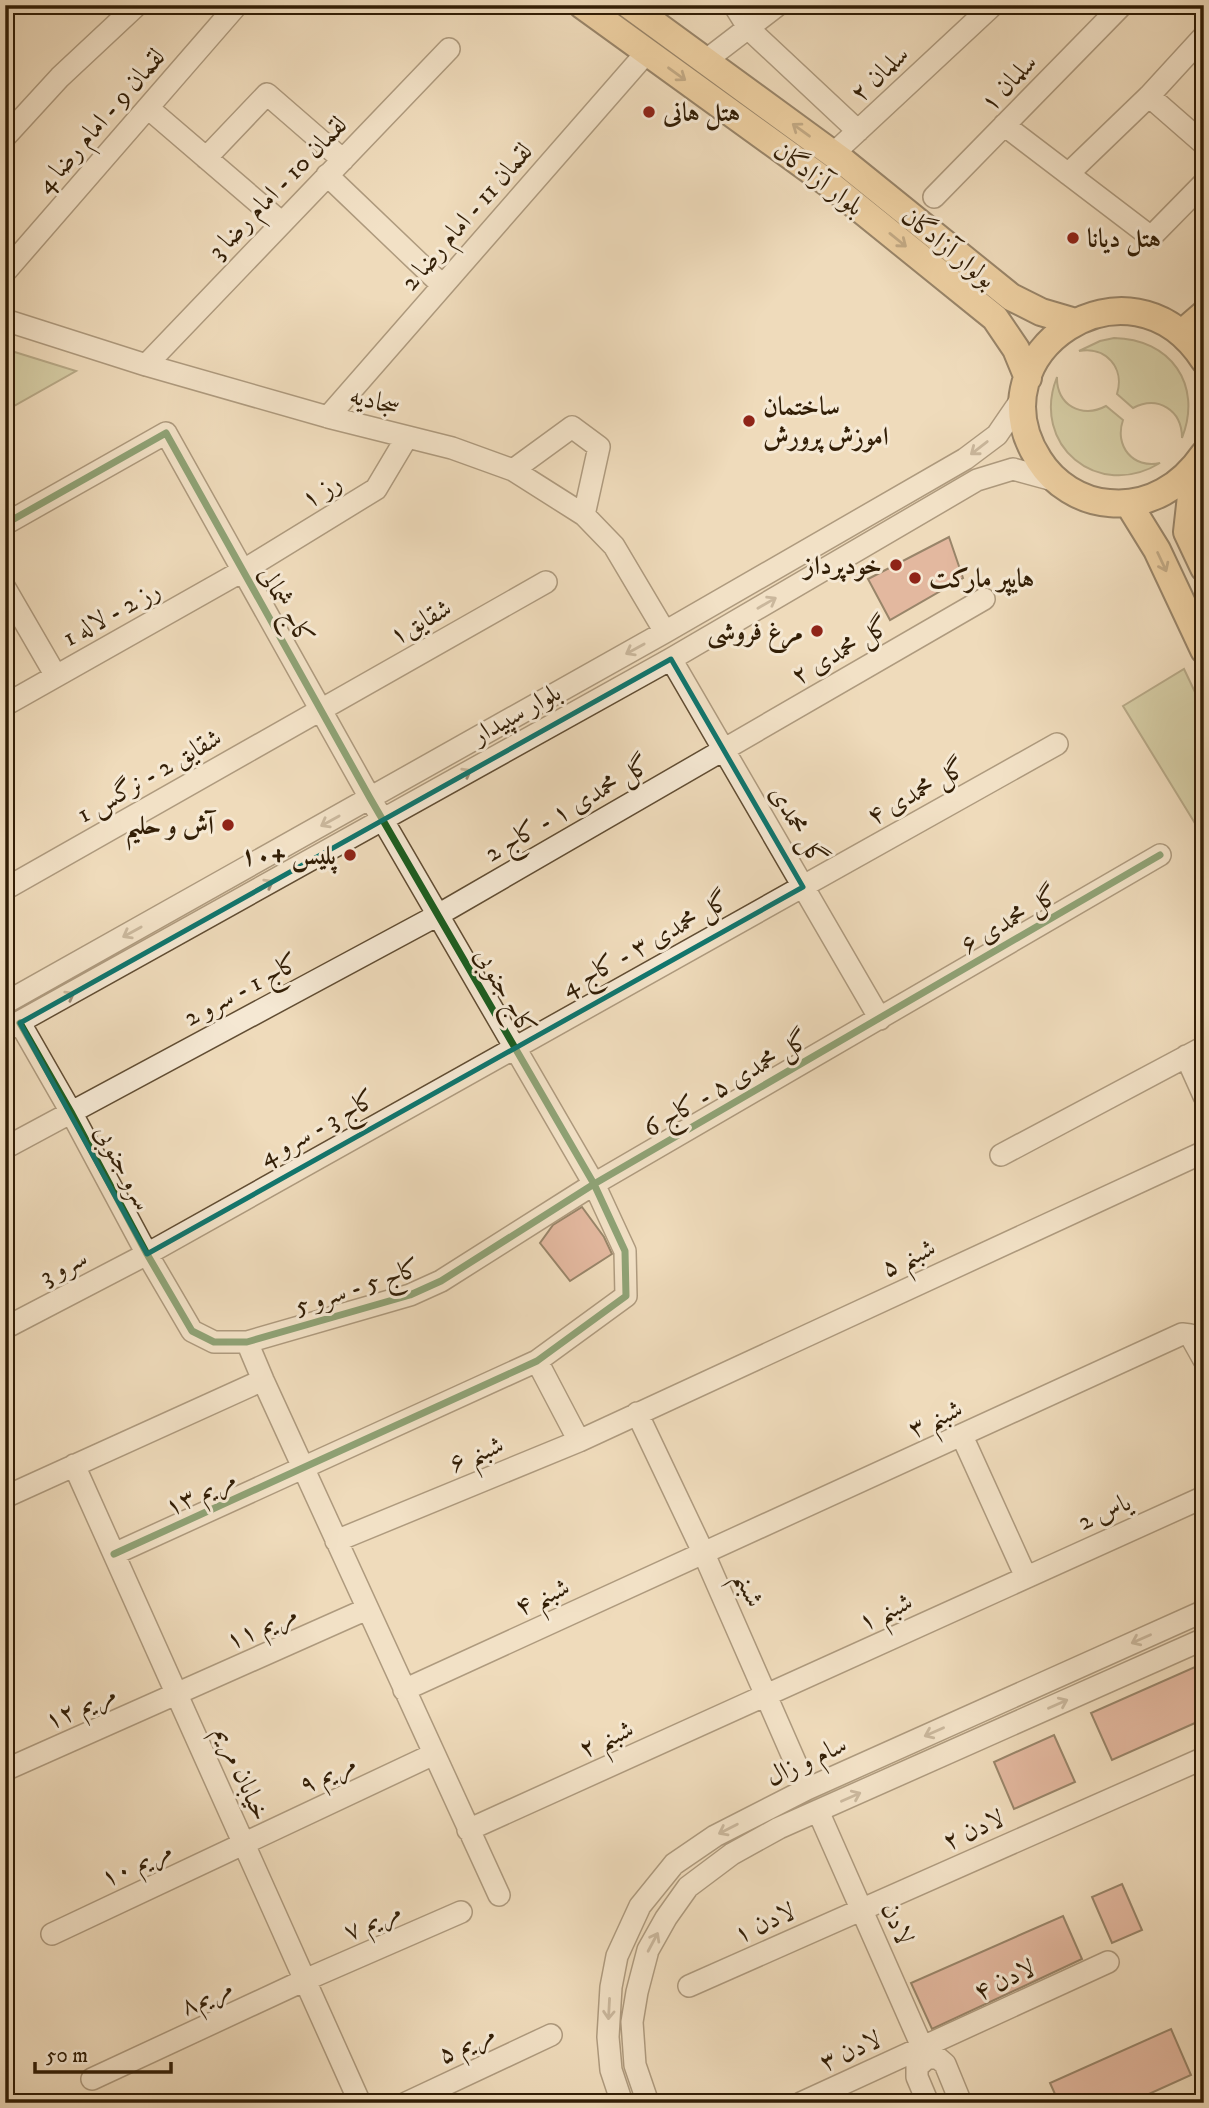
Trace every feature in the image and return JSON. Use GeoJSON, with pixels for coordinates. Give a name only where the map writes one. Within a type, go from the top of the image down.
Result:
{"type":"FeatureCollection","features":[{"type":"Feature","properties":{"kind":"main road","name":"بلوار آزادگان"},"geometry":{"type":"LineString","coordinates":[[582,5],[828,183],[995,318],[1016,349],[1026,387],[1023,415],[1027,434],[1044,468],[1057,481]]}},
{"type":"Feature","properties":{"kind":"main road","name":"بولوار آزادگان"},"geometry":{"type":"LineString","coordinates":[[629,5],[833,154],[1011,297],[1041,312],[1075,322]]}},
{"type":"Feature","properties":{"kind":"main road"},"geometry":{"type":"LineString","coordinates":[[1026,387],[1035,361],[1059,332],[1075,322],[1102,313],[1131,311],[1167,323],[1182,333],[1204,360]]}},
{"type":"Feature","properties":{"kind":"main road"},"geometry":{"type":"LineString","coordinates":[[1182,333],[1204,314]]}},
{"type":"Feature","properties":{"kind":"main road"},"geometry":{"type":"LineString","coordinates":[[1057,481],[1090,499],[1128,503],[1164,493],[1180,482],[1199,462]]}},
{"type":"Feature","properties":{"kind":"main road"},"geometry":{"type":"LineString","coordinates":[[1199,462],[1187,532],[1204,568]]}},
{"type":"Feature","properties":{"kind":"main road"},"geometry":{"type":"LineString","coordinates":[[1128,503],[1157,550],[1204,650]]}},
{"type":"Feature","properties":{"kind":"street"},"geometry":{"type":"LineString","coordinates":[[5,137],[60,77],[137,5]]}},
{"type":"Feature","properties":{"kind":"street","name":"لقمان 9 - امام رضا 4"},"geometry":{"type":"LineString","coordinates":[[5,272],[237,5]]}},
{"type":"Feature","properties":{"kind":"street"},"geometry":{"type":"LineString","coordinates":[[734,5],[750,29],[858,131]]}},
{"type":"Feature","properties":{"kind":"street"},"geometry":{"type":"LineString","coordinates":[[705,61],[778,5]]}},
{"type":"Feature","properties":{"kind":"street","name":"سلمان ۲"},"geometry":{"type":"LineString","coordinates":[[833,154],[993,5]]}},
{"type":"Feature","properties":{"kind":"street","name":"سلمان ۱"},"geometry":{"type":"LineString","coordinates":[[934,197],[1122,5]]}},
{"type":"Feature","properties":{"kind":"street"},"geometry":{"type":"LineString","coordinates":[[1068,174],[1150,96],[1204,36]]}},
{"type":"Feature","properties":{"kind":"street","name":"لقمان 10 - امام رضا 3"},"geometry":{"type":"LineString","coordinates":[[146,365],[449,49]]}},
{"type":"Feature","properties":{"kind":"street","name":"لقمان 11 - امام رضا 2"},"geometry":{"type":"LineString","coordinates":[[328,417],[647,52]]}},
{"type":"Feature","properties":{"kind":"street"},"geometry":{"type":"LineString","coordinates":[[206,158],[267,94],[343,160]]}},
{"type":"Feature","properties":{"kind":"street"},"geometry":{"type":"LineString","coordinates":[[1150,96],[1204,144]]}},
{"type":"Feature","properties":{"kind":"street"},"geometry":{"type":"LineString","coordinates":[[148,107],[282,223]]}},
{"type":"Feature","properties":{"kind":"street"},"geometry":{"type":"LineString","coordinates":[[1004,125],[1151,237],[1204,183]]}},
{"type":"Feature","properties":{"kind":"street"},"geometry":{"type":"LineString","coordinates":[[327,175],[442,285]]}},
{"type":"Feature","properties":{"kind":"street","name":"سجادیه"},"geometry":{"type":"LineString","coordinates":[[5,320],[146,365],[328,417],[452,448],[513,470],[584,514],[614,546],[665,632]]}},
{"type":"Feature","properties":{"kind":"street","name":"بلوار سپیدار"},"geometry":{"type":"LineString","coordinates":[[7,1000],[370,799],[965,459],[997,435],[1026,387]]}},
{"type":"Feature","properties":{"kind":"street"},"geometry":{"type":"LineString","coordinates":[[513,470],[572,427],[599,447],[584,514]]}},
{"type":"Feature","properties":{"kind":"street","name":"کاج شمالی"},"geometry":{"type":"LineString","coordinates":[[5,524],[166,432],[382,820]]}},
{"type":"Feature","properties":{"kind":"street","name":"رز ۱"},"geometry":{"type":"LineString","coordinates":[[244,570],[376,489],[407,437]]}},
{"type":"Feature","properties":{"kind":"street","name":"بلوار سپیدار"},"geometry":{"type":"LineString","coordinates":[[12,1027],[671,659],[977,480],[1013,469],[1057,481]]}},
{"type":"Feature","properties":{"kind":"street","name":"رز 2 - لاله 1"},"geometry":{"type":"LineString","coordinates":[[5,705],[244,570]]}},
{"type":"Feature","properties":{"kind":"street","name":"شقایق۱"},"geometry":{"type":"LineString","coordinates":[[320,709],[546,582]]}},
{"type":"Feature","properties":{"kind":"street"},"geometry":{"type":"LineString","coordinates":[[5,588],[55,676]]}},
{"type":"Feature","properties":{"kind":"street","name":"گل محمدی ۲"},"geometry":{"type":"LineString","coordinates":[[723,749],[984,599]]}},
{"type":"Feature","properties":{"kind":"street","name":"گل محمدی"},"geometry":{"type":"LineString","coordinates":[[671,659],[880,1019]]}},
{"type":"Feature","properties":{"kind":"street","name":"شقایق 2 - نرگس 1"},"geometry":{"type":"LineString","coordinates":[[5,888],[320,709]]}},
{"type":"Feature","properties":{"kind":"street","name":"گل محمدی ۴"},"geometry":{"type":"LineString","coordinates":[[803,887],[1057,744]]}},
{"type":"Feature","properties":{"kind":"street","name":"گل محمدی ۱ - کاج 2"},"geometry":{"type":"LineString","coordinates":[[438,915],[723,749]]}},
{"type":"Feature","properties":{"kind":"street","name":"کاج جنوبی"},"geometry":{"type":"LineString","coordinates":[[382,820],[594,1184],[625,1251],[626,1297],[537,1361]]}},
{"type":"Feature","properties":{"kind":"street","name":"گل محمدی ۶"},"geometry":{"type":"LineString","coordinates":[[880,1019],[1160,855]]}},
{"type":"Feature","properties":{"kind":"street","name":"گل محمدی ۳ - کاج 4"},"geometry":{"type":"LineString","coordinates":[[515,1048],[803,887]]}},
{"type":"Feature","properties":{"kind":"street","name":"کاج 1 - سرو 2"},"geometry":{"type":"LineString","coordinates":[[5,1148],[438,915]]}},
{"type":"Feature","properties":{"kind":"street","name":"گل محمدی ۵ - کاج 6"},"geometry":{"type":"LineString","coordinates":[[594,1184],[880,1019]]}},
{"type":"Feature","properties":{"kind":"street","name":"سرو جنوبی"},"geometry":{"type":"LineString","coordinates":[[12,1027],[71,1112],[147,1254],[192,1331]]}},
{"type":"Feature","properties":{"kind":"street","name":"کاج 3 - سرو 4"},"geometry":{"type":"LineString","coordinates":[[147,1254],[515,1048]]}},
{"type":"Feature","properties":{"kind":"street"},"geometry":{"type":"LineString","coordinates":[[1000,1155],[1195,1052],[1204,1096]]}},
{"type":"Feature","properties":{"kind":"street","name":"شبنم ۵"},"geometry":{"type":"LineString","coordinates":[[637,1413],[1204,1152]]}},
{"type":"Feature","properties":{"kind":"street","name":"کاج 5 - سرو 5"},"geometry":{"type":"LineString","coordinates":[[192,1331],[214,1342],[247,1342],[410,1295],[441,1281],[594,1184]]}},
{"type":"Feature","properties":{"kind":"street","name":"سرو 3"},"geometry":{"type":"LineString","coordinates":[[5,1328],[147,1254]]}},
{"type":"Feature","properties":{"kind":"street","name":"شبنم ۳"},"geometry":{"type":"LineString","coordinates":[[704,1554],[1182,1334],[1189,1335],[1204,1360]]}},
{"type":"Feature","properties":{"kind":"street"},"geometry":{"type":"LineString","coordinates":[[247,1342],[262,1380],[499,1895]]}},
{"type":"Feature","properties":{"kind":"street"},"geometry":{"type":"LineString","coordinates":[[537,1361],[579,1441]]}},
{"type":"Feature","properties":{"kind":"street","name":"مریم ۱۳"},"geometry":{"type":"LineString","coordinates":[[114,1554],[537,1361]]}},
{"type":"Feature","properties":{"kind":"street"},"geometry":{"type":"LineString","coordinates":[[5,1497],[262,1380]]}},
{"type":"Feature","properties":{"kind":"street","name":"شبنم ۶"},"geometry":{"type":"LineString","coordinates":[[336,1541],[579,1441],[637,1413]]}},
{"type":"Feature","properties":{"kind":"street","name":"شبنم"},"geometry":{"type":"LineString","coordinates":[[637,1413],[704,1554],[807,1790]]}},
{"type":"Feature","properties":{"kind":"street"},"geometry":{"type":"LineString","coordinates":[[962,1436],[1027,1577]]}},
{"type":"Feature","properties":{"kind":"street","name":"خیابان مریم"},"geometry":{"type":"LineString","coordinates":[[74,1465],[360,2103]]}},
{"type":"Feature","properties":{"kind":"street","name":"یاس 2"},"geometry":{"type":"LineString","coordinates":[[1027,1577],[1204,1497]]}},
{"type":"Feature","properties":{"kind":"street","name":"شبنم ۴"},"geometry":{"type":"LineString","coordinates":[[404,1690],[704,1554]]}},
{"type":"Feature","properties":{"kind":"street","name":"شبنم ۱"},"geometry":{"type":"LineString","coordinates":[[766,1696],[1027,1577]]}},
{"type":"Feature","properties":{"kind":"street","name":"مریم ۱۱"},"geometry":{"type":"LineString","coordinates":[[177,1694],[367,1609]]}},
{"type":"Feature","properties":{"kind":"street","name":"سام و زال"},"geometry":{"type":"LineString","coordinates":[[622,2103],[611,2070],[608,2008],[617,1955],[640,1906],[674,1864],[715,1836],[807,1790],[1204,1611]]}},
{"type":"Feature","properties":{"kind":"street","name":"سام و زال"},"geometry":{"type":"LineString","coordinates":[[648,2103],[635,2065],[632,2022],[637,1992],[648,1950],[688,1887],[732,1854],[779,1828],[1204,1639]]}},
{"type":"Feature","properties":{"kind":"street","name":"مریم ۱۲"},"geometry":{"type":"LineString","coordinates":[[5,1770],[177,1694]]}},
{"type":"Feature","properties":{"kind":"street","name":"شبنم ۲"},"geometry":{"type":"LineString","coordinates":[[468,1830],[766,1696]]}},
{"type":"Feature","properties":{"kind":"street","name":"مریم ۹"},"geometry":{"type":"LineString","coordinates":[[244,1843],[434,1754]]}},
{"type":"Feature","properties":{"kind":"street","name":"لادن ۲"},"geometry":{"type":"LineString","coordinates":[[861,1909],[1204,1758]]}},
{"type":"Feature","properties":{"kind":"street","name":"لادن"},"geometry":{"type":"LineString","coordinates":[[818,1811],[925,2052],[945,2064],[961,2103]]}},
{"type":"Feature","properties":{"kind":"street","name":"مریم ۱۰"},"geometry":{"type":"LineString","coordinates":[[52,1934],[244,1843]]}},
{"type":"Feature","properties":{"kind":"street","name":"لادن ۱"},"geometry":{"type":"LineString","coordinates":[[689,1986],[861,1909]]}},
{"type":"Feature","properties":{"kind":"street","name":"مریم ۷"},"geometry":{"type":"LineString","coordinates":[[305,1980],[461,1912]]}},
{"type":"Feature","properties":{"kind":"street","name":"لادن ۴"},"geometry":{"type":"LineString","coordinates":[[925,2052],[1108,1962]]}},
{"type":"Feature","properties":{"kind":"street","name":"مریم۸"},"geometry":{"type":"LineString","coordinates":[[92,2079],[305,1980]]}},
{"type":"Feature","properties":{"kind":"street","name":"مریم ۵"},"geometry":{"type":"LineString","coordinates":[[406,2103],[551,2035]]}},
{"type":"Feature","properties":{"kind":"street"},"geometry":{"type":"LineString","coordinates":[[925,2052],[917,2077],[928,2103]]}},
{"type":"Feature","properties":{"kind":"street","name":"لادن ۳"},"geometry":{"type":"LineString","coordinates":[[801,2103],[925,2052]]}},
{"type":"Feature","properties":{"kind":"highlighted area"},"geometry":{"type":"Polygon","coordinates":[[[671,659],[803,887],[147,1254],[20,1023],[671,659]]]}},
{"type":"Feature","properties":{"kind":"green space"},"geometry":{"type":"Polygon","coordinates":[[[1114,338],[1134,340],[1151,346],[1177,368],[1188,400],[1182,438],[1181,428],[1173,413],[1159,404],[1151,403],[1133,408],[1117,394],[1118,376],[1111,361],[1097,352],[1079,351],[1114,338]]]}},
{"type":"Feature","properties":{"kind":"green space"},"geometry":{"type":"Polygon","coordinates":[[[5,349],[76,371],[5,411],[5,349]]]}},
{"type":"Feature","properties":{"kind":"green space"},"geometry":{"type":"Polygon","coordinates":[[[1057,377],[1061,395],[1072,407],[1088,411],[1106,406],[1123,420],[1121,439],[1134,459],[1150,464],[1160,463],[1137,473],[1114,475],[1093,470],[1075,460],[1061,444],[1053,424],[1051,402],[1057,377]]]}},
{"type":"Feature","properties":{"kind":"green space"},"geometry":{"type":"Polygon","coordinates":[[[1184,669],[1204,711],[1204,838],[1123,706],[1184,669]]]}},
{"type":"Feature","properties":{"kind":"building","name":"هایپر مارکت"},"geometry":{"type":"Polygon","coordinates":[[[949,537],[963,578],[890,620],[868,579],[949,537]]]}},
{"type":"Feature","properties":{"kind":"building"},"geometry":{"type":"Polygon","coordinates":[[[582,1207],[604,1237],[612,1254],[570,1281],[540,1243],[553,1225],[582,1207]]]}},
{"type":"Feature","properties":{"kind":"building"},"geometry":{"type":"Polygon","coordinates":[[[1204,1663],[1204,1719],[1112,1760],[1091,1713],[1204,1663]]]}},
{"type":"Feature","properties":{"kind":"building"},"geometry":{"type":"Polygon","coordinates":[[[1054,1735],[1075,1782],[1014,1809],[994,1762],[1054,1735]]]}},
{"type":"Feature","properties":{"kind":"building"},"geometry":{"type":"Polygon","coordinates":[[[1122,1884],[1142,1930],[1112,1943],[1092,1897],[1122,1884]]]}},
{"type":"Feature","properties":{"kind":"building"},"geometry":{"type":"Polygon","coordinates":[[[1063,1916],[1082,1959],[932,2029],[911,1983],[1063,1916]]]}},
{"type":"Feature","properties":{"kind":"building"},"geometry":{"type":"Polygon","coordinates":[[[1171,2029],[1191,2075],[1129,2103],[1059,2103],[1050,2083],[1171,2029]]]}},
{"type":"Feature","properties":{"kind":"cycle path"},"geometry":{"type":"LineString","coordinates":[[5,524],[166,433],[370,798],[594,1184],[625,1251],[626,1296],[537,1361],[114,1554]]}},
{"type":"Feature","properties":{"kind":"cycle path"},"geometry":{"type":"LineString","coordinates":[[20,1023],[192,1331],[214,1342],[247,1342],[410,1295],[441,1281],[594,1184],[1160,855]]}},
{"type":"Feature","properties":{"kind":"place","name":"هتل هانی"},"geometry":{"type":"Point","coordinates":[649,112]}},
{"type":"Feature","properties":{"kind":"place","name":"هتل دیانا"},"geometry":{"type":"Point","coordinates":[1073,238]}},
{"type":"Feature","properties":{"kind":"place","name":"ساختمان اموزش پرورش"},"geometry":{"type":"Point","coordinates":[749,421]}},
{"type":"Feature","properties":{"kind":"place","name":"خودپرداز"},"geometry":{"type":"Point","coordinates":[896,565]}},
{"type":"Feature","properties":{"kind":"place","name":"هایپر مارکت"},"geometry":{"type":"Point","coordinates":[915,578]}},
{"type":"Feature","properties":{"kind":"place","name":"مرغ فروشی"},"geometry":{"type":"Point","coordinates":[817,631]}},
{"type":"Feature","properties":{"kind":"place","name":"آش و حلیم"},"geometry":{"type":"Point","coordinates":[228,825]}},
{"type":"Feature","properties":{"kind":"place","name":"پلیس +۱۰"},"geometry":{"type":"Point","coordinates":[350,855]}}]}
